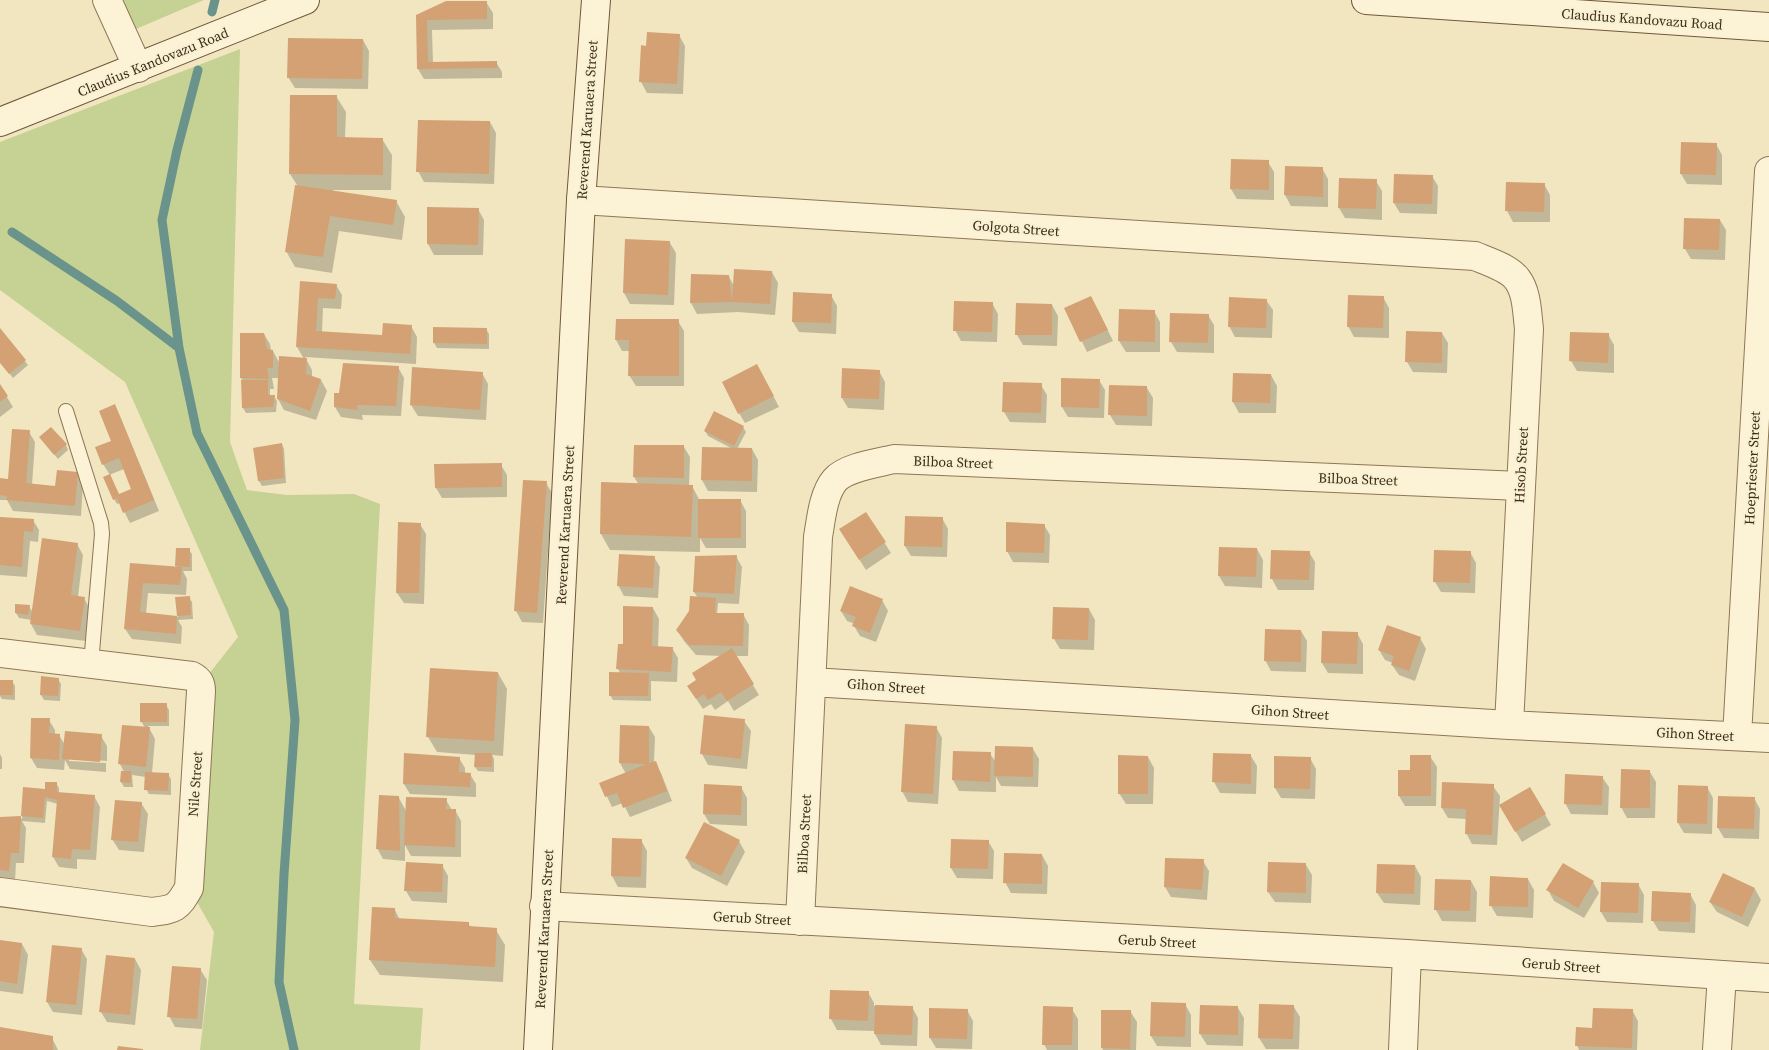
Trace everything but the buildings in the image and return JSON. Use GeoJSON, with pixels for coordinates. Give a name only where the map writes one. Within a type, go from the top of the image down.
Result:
{"type":"FeatureCollection","features":[{"type":"Feature","properties":{"kind":"street"},"geometry":{"type":"LineString","coordinates":[[107,0],[138,68]]}},
{"type":"Feature","properties":{"kind":"street","name":"Claudius Kandovazu Road"},"geometry":{"type":"LineString","coordinates":[[0,122],[305,0]]}},
{"type":"Feature","properties":{"kind":"street","name":"Reverend Karuaera Street"},"geometry":{"type":"LineString","coordinates":[[538,1050],[581,200],[596,0]]}},
{"type":"Feature","properties":{"kind":"street","name":"Claudius Kandovazu Road"},"geometry":{"type":"LineString","coordinates":[[1366,0],[1487,4],[1630,18],[1769,27]]}},
{"type":"Feature","properties":{"kind":"street"},"geometry":{"type":"LineString","coordinates":[[1598,0],[1630,18]]}},
{"type":"Feature","properties":{"kind":"street","name":"Hoepriester Street"},"geometry":{"type":"LineString","coordinates":[[1737,736],[1769,171]]}},
{"type":"Feature","properties":{"kind":"street","name":"Golgota Street"},"geometry":{"type":"LineString","coordinates":[[581,200],[1451,255]]}},
{"type":"Feature","properties":{"kind":"street","name":"Hisob Street"},"geometry":{"type":"LineString","coordinates":[[1451,255],[1475,256],[1499,266],[1517,278],[1526,301],[1529,329],[1509,725]]}},
{"type":"Feature","properties":{"kind":"street","name":"Bilboa Street"},"geometry":{"type":"LineString","coordinates":[[800,921],[818,537],[824,501],[835,480],[858,467],[894,459],[1520,486]]}},
{"type":"Feature","properties":{"kind":"street","name":"Nile Street"},"geometry":{"type":"LineString","coordinates":[[0,653],[192,676],[198,679],[201,684],[189,888],[180,904],[171,910],[152,912],[0,892]]}},
{"type":"Feature","properties":{"kind":"street","name":"Gihon Street"},"geometry":{"type":"LineString","coordinates":[[812,682],[1509,725],[1769,738]]}},
{"type":"Feature","properties":{"kind":"street","name":"Gerub Street"},"geometry":{"type":"LineString","coordinates":[[544,906],[1407,954],[1769,978]]}},
{"type":"Feature","properties":{"kind":"street"},"geometry":{"type":"LineString","coordinates":[[1403,1050],[1407,954]]}},
{"type":"Feature","properties":{"kind":"street"},"geometry":{"type":"LineString","coordinates":[[1717,1050],[1722,975]]}},
{"type":"Feature","properties":{"kind":"lane"},"geometry":{"type":"LineString","coordinates":[[66,411],[101,523],[102,534],[91,664]]}},
{"type":"Feature","properties":{"kind":"green space"},"geometry":{"type":"Polygon","coordinates":[[[115,0],[204,0],[129,32],[115,0]]]}},
{"type":"Feature","properties":{"kind":"green space"},"geometry":{"type":"Polygon","coordinates":[[[240,49],[230,442],[247,490],[287,495],[354,494],[380,504],[354,1004],[423,1008],[420,1050],[200,1050],[214,932],[189,888],[201,684],[238,637],[125,382],[0,290],[0,142],[240,49]]]}},
{"type":"Feature","properties":{"kind":"waterway"},"geometry":{"type":"LineString","coordinates":[[212,12],[215,0]]}},
{"type":"Feature","properties":{"kind":"waterway"},"geometry":{"type":"LineString","coordinates":[[198,70],[177,150],[162,220],[179,348],[197,433],[284,610],[295,720],[284,874],[279,982],[294,1050]]}},
{"type":"Feature","properties":{"kind":"waterway"},"geometry":{"type":"LineString","coordinates":[[12,232],[117,301],[179,348]]}}]}
